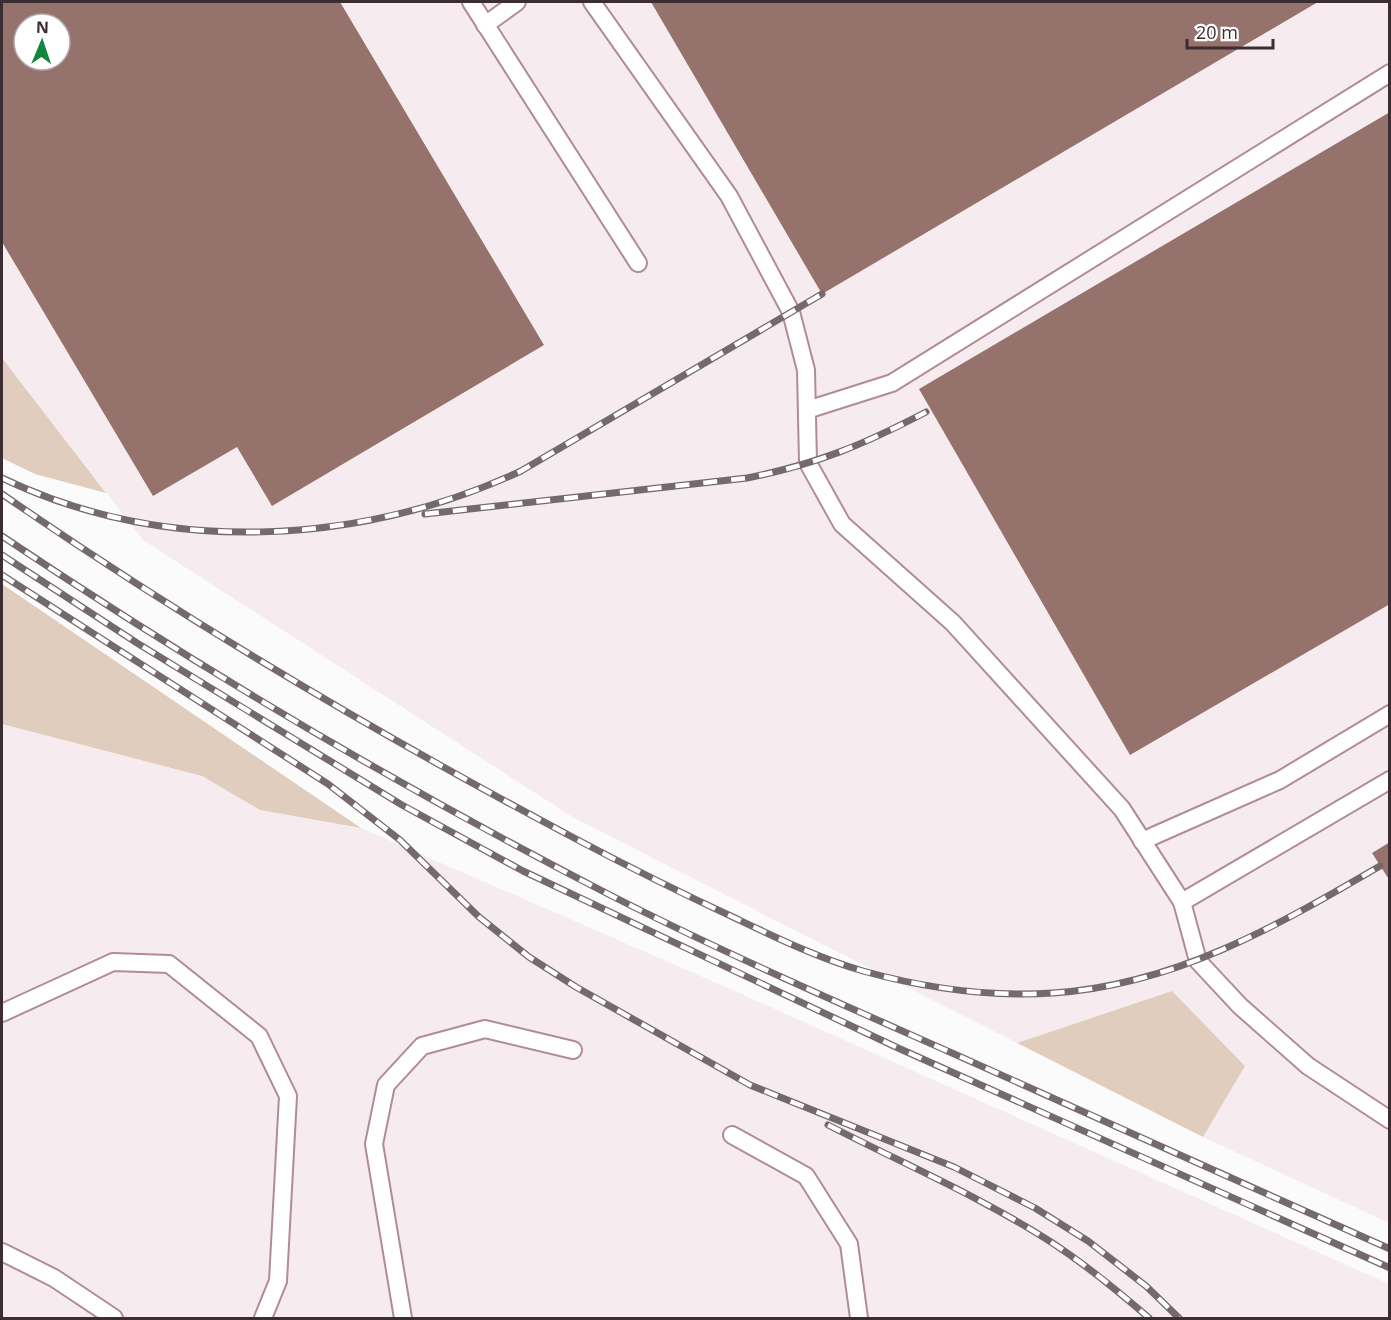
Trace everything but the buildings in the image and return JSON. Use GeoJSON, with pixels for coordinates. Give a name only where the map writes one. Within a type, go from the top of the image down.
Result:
{"type":"FeatureCollection","features":[{"type":"Feature","properties":{"kind":"lane"},"geometry":{"type":"LineString","coordinates":[[471,2],[639,263]]}},
{"type":"Feature","properties":{"kind":"lane"},"geometry":{"type":"LineString","coordinates":[[485,25],[517,2]]}},
{"type":"Feature","properties":{"kind":"lane"},"geometry":{"type":"LineString","coordinates":[[592,2],[729,196],[791,312],[806,370],[808,463],[842,524],[953,623],[1122,809],[1182,902],[1198,961],[1240,1006],[1308,1066],[1389,1120]]}},
{"type":"Feature","properties":{"kind":"lane"},"geometry":{"type":"LineString","coordinates":[[807,410],[892,383],[1389,73]]}},
{"type":"Feature","properties":{"kind":"lane"},"geometry":{"type":"LineString","coordinates":[[1142,841],[1280,780],[1389,714]]}},
{"type":"Feature","properties":{"kind":"lane"},"geometry":{"type":"LineString","coordinates":[[1182,902],[1389,780]]}},
{"type":"Feature","properties":{"kind":"lane"},"geometry":{"type":"LineString","coordinates":[[2,1014],[113,962],[169,964],[259,1036],[288,1096],[278,1281],[263,1318]]}},
{"type":"Feature","properties":{"kind":"lane"},"geometry":{"type":"LineString","coordinates":[[403,1318],[374,1144],[386,1085],[422,1046],[485,1029],[573,1050]]}},
{"type":"Feature","properties":{"kind":"lane"},"geometry":{"type":"LineString","coordinates":[[732,1135],[806,1176],[849,1244],[859,1318]]}},
{"type":"Feature","properties":{"kind":"lane"},"geometry":{"type":"LineString","coordinates":[[2,1252],[54,1278],[114,1318]]}},
{"type":"Feature","properties":{"kind":"shaded area"},"geometry":{"type":"Polygon","coordinates":[[[2,2],[1389,2],[1389,1223],[1203,1137],[1245,1066],[1172,991],[1017,1043],[574,818],[143,540],[2,358],[2,2]]]}},
{"type":"Feature","properties":{"kind":"shaded area"},"geometry":{"type":"Polygon","coordinates":[[[2,358],[106,493],[35,474],[2,458],[2,358]]]}},
{"type":"Feature","properties":{"kind":"shaded area"},"geometry":{"type":"Polygon","coordinates":[[[2,584],[361,828],[260,810],[202,776],[2,724],[2,584]]]}},
{"type":"Feature","properties":{"kind":"shaded area"},"geometry":{"type":"Polygon","coordinates":[[[2,724],[202,776],[260,810],[361,828],[728,988],[1389,1284],[1389,1318],[2,1318],[2,724]]]}},
{"type":"Feature","properties":{"kind":"shaded area"},"geometry":{"type":"Polygon","coordinates":[[[1172,991],[1245,1066],[1203,1137],[1017,1043],[1172,991]]]}},
{"type":"Feature","properties":{"kind":"railway"},"geometry":{"type":"LineString","coordinates":[[2,478],[64,503],[129,520],[195,530],[262,532],[329,527],[394,515],[459,496],[521,471],[822,294]]}},
{"type":"Feature","properties":{"kind":"railway"},"geometry":{"type":"LineString","coordinates":[[425,514],[747,478],[818,460],[881,434],[926,412]]}},
{"type":"Feature","properties":{"kind":"railway"},"geometry":{"type":"LineString","coordinates":[[2,494],[141,586],[284,675],[503,800],[576,839],[766,933],[863,971],[957,990],[1005,994],[1053,993],[1098,988],[1141,978],[1224,949],[1303,910],[1380,866]]}},
{"type":"Feature","properties":{"kind":"railway"},"geometry":{"type":"LineString","coordinates":[[2,536],[75,585],[300,724],[454,812],[610,895],[780,976],[1390,1249]]}},
{"type":"Feature","properties":{"kind":"railway"},"geometry":{"type":"LineString","coordinates":[[2,555],[137,643],[402,805],[523,871],[898,1048],[1390,1268]]}},
{"type":"Feature","properties":{"kind":"railway"},"geometry":{"type":"LineString","coordinates":[[2,575],[328,784],[400,840],[479,917],[529,957],[576,987],[750,1085],[954,1167],[1035,1208],[1088,1241],[1146,1286],[1179,1318]]}},
{"type":"Feature","properties":{"kind":"railway"},"geometry":{"type":"LineString","coordinates":[[828,1125],[969,1195],[1051,1242],[1114,1288],[1149,1318]]}}]}
